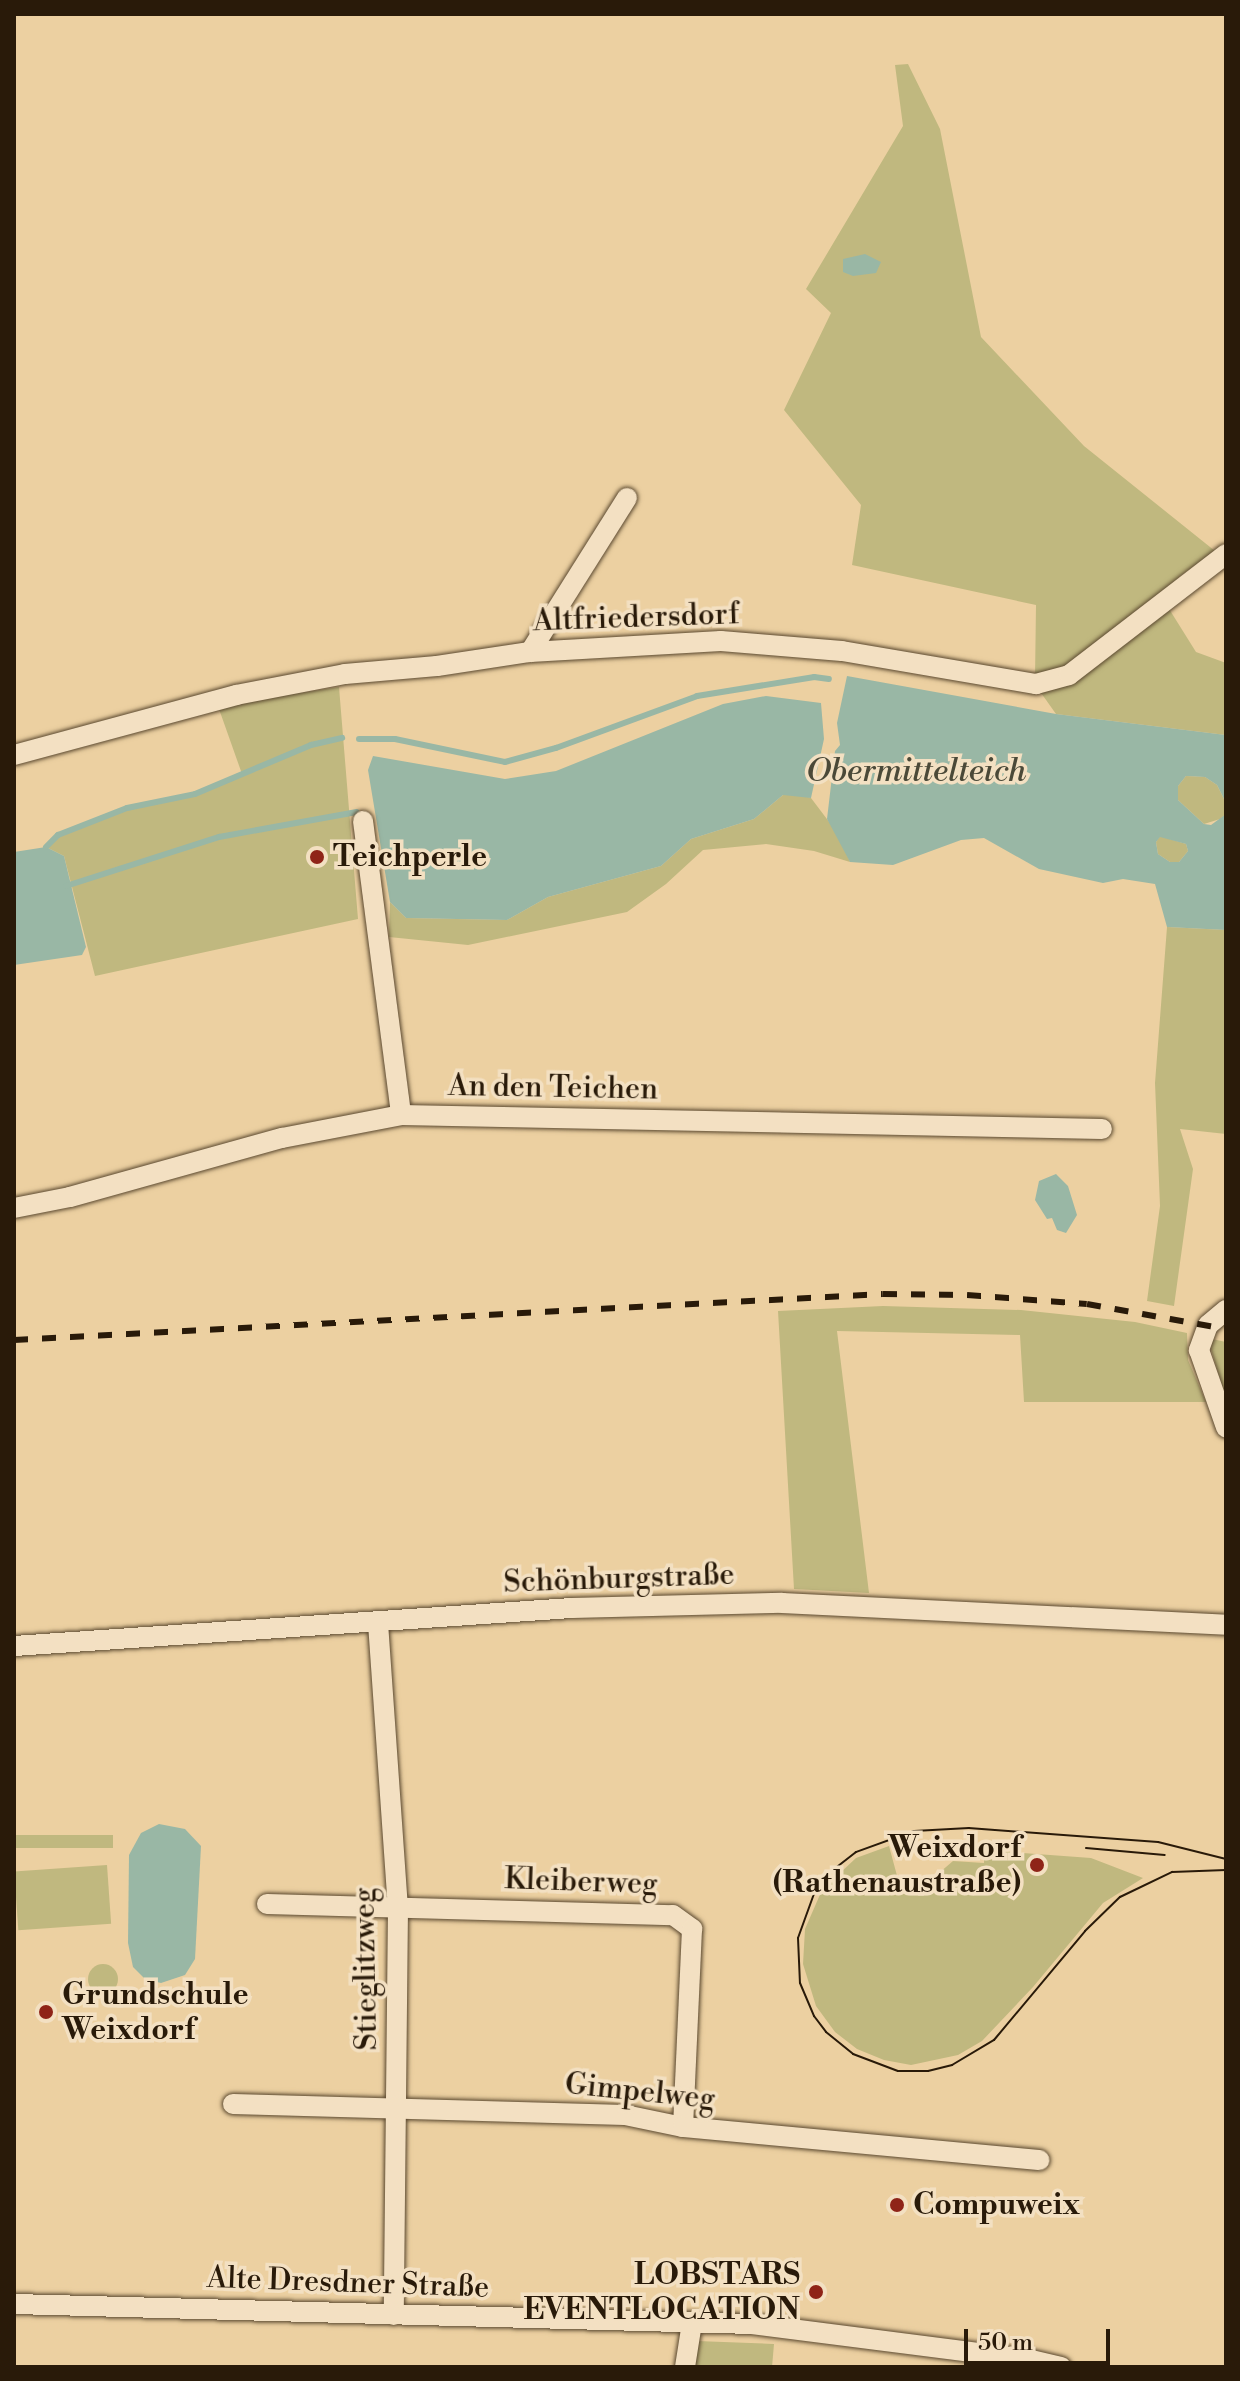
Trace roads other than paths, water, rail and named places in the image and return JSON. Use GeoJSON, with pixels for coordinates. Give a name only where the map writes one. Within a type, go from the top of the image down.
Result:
{"type":"FeatureCollection","features":[{"type":"Feature","properties":{"kind":"street"},"geometry":{"type":"LineString","coordinates":[[530,652],[627,498]]}},
{"type":"Feature","properties":{"kind":"street","name":"Altfriedersdorf"},"geometry":{"type":"LineString","coordinates":[[14,755],[236,695],[345,674],[437,666],[530,652],[721,641],[842,651],[1036,684],[1069,675],[1226,554]]}},
{"type":"Feature","properties":{"kind":"street"},"geometry":{"type":"LineString","coordinates":[[363,821],[401,1115]]}},
{"type":"Feature","properties":{"kind":"street","name":"An den Teichen"},"geometry":{"type":"LineString","coordinates":[[14,1208],[70,1197],[282,1138],[401,1115],[1102,1129]]}},
{"type":"Feature","properties":{"kind":"street"},"geometry":{"type":"LineString","coordinates":[[1226,1310],[1208,1325],[1199,1350],[1226,1427]]}},
{"type":"Feature","properties":{"kind":"street","name":"Schönburgstraße"},"geometry":{"type":"LineString","coordinates":[[14,1646],[572,1608],[782,1603],[1226,1625]]}},
{"type":"Feature","properties":{"kind":"street","name":"Stieglitzweg"},"geometry":{"type":"LineString","coordinates":[[378,1623],[398,1908],[394,2315]]}},
{"type":"Feature","properties":{"kind":"street","name":"Kleiberweg"},"geometry":{"type":"LineString","coordinates":[[267,1904],[673,1915],[692,1929],[683,2127]]}},
{"type":"Feature","properties":{"kind":"street","name":"Gimpelweg"},"geometry":{"type":"LineString","coordinates":[[233,2104],[625,2115],[683,2127],[1039,2160]]}},
{"type":"Feature","properties":{"kind":"street","name":"Alte Dresdner Straße"},"geometry":{"type":"LineString","coordinates":[[14,2304],[752,2324],[1027,2359],[1061,2367]]}},
{"type":"Feature","properties":{"kind":"street"},"geometry":{"type":"LineString","coordinates":[[685,2367],[692,2323]]}},
{"type":"Feature","properties":{"kind":"water"},"geometry":{"type":"Polygon","coordinates":[[[865,254],[881,262],[876,273],[853,276],[843,272],[843,259],[865,254]]]}},
{"type":"Feature","properties":{"kind":"water","name":"Obermittelteich"},"geometry":{"type":"Polygon","coordinates":[[[847,676],[1056,714],[1226,735],[1226,803],[1217,785],[1205,777],[1186,776],[1178,786],[1178,800],[1204,824],[1211,825],[1226,814],[1226,930],[1167,927],[1155,884],[1123,879],[1103,883],[1039,869],[984,838],[961,840],[893,865],[850,862],[827,819],[835,751],[840,745],[837,723],[847,676]],[[1160,837],[1156,842],[1158,854],[1170,862],[1179,862],[1188,851],[1186,844],[1160,837]]]}},
{"type":"Feature","properties":{"kind":"water"},"geometry":{"type":"Polygon","coordinates":[[[766,696],[821,703],[824,739],[811,798],[783,795],[754,819],[691,839],[661,866],[548,897],[507,920],[406,918],[390,902],[368,770],[373,756],[505,779],[556,771],[723,704],[766,696]]]}},
{"type":"Feature","properties":{"kind":"water"},"geometry":{"type":"Polygon","coordinates":[[[46,847],[64,856],[86,947],[82,955],[14,965],[14,852],[46,847]]]}},
{"type":"Feature","properties":{"kind":"water"},"geometry":{"type":"Polygon","coordinates":[[[1056,1174],[1068,1186],[1077,1215],[1066,1233],[1057,1230],[1052,1218],[1047,1219],[1035,1200],[1039,1181],[1056,1174]]]}},
{"type":"Feature","properties":{"kind":"water"},"geometry":{"type":"Polygon","coordinates":[[[159,1824],[185,1829],[201,1846],[195,1959],[185,1975],[161,1983],[145,1979],[133,1967],[128,1943],[129,1855],[141,1833],[159,1824]]]}},
{"type":"Feature","properties":{"kind":"waterway"},"geometry":{"type":"LineString","coordinates":[[359,739],[395,739],[505,762],[556,748],[697,696],[814,677],[829,679]]}},
{"type":"Feature","properties":{"kind":"waterway"},"geometry":{"type":"LineString","coordinates":[[46,847],[58,835],[127,808],[195,794],[311,745],[342,738]]}},
{"type":"Feature","properties":{"kind":"waterway"},"geometry":{"type":"LineString","coordinates":[[66,886],[219,837],[357,812]]}},
{"type":"Feature","properties":{"kind":"tram line"},"geometry":{"type":"LineString","coordinates":[[1226,1859],[1158,1842],[969,1828],[914,1831],[856,1852],[827,1875],[815,1891],[798,1938],[800,1983],[814,2016],[826,2032],[853,2054],[898,2071],[928,2071],[952,2065],[994,2040],[1085,1931],[1120,1897],[1172,1872],[1226,1870]]}},
{"type":"Feature","properties":{"kind":"tram line"},"geometry":{"type":"LineString","coordinates":[[1086,1848],[1165,1855]]}},
{"type":"Feature","properties":{"kind":"railway"},"geometry":{"type":"LineString","coordinates":[[14,1340],[883,1294],[967,1295],[1087,1304],[1226,1329]]}},
{"type":"Feature","properties":{"kind":"place","name":"Teichperle"},"geometry":{"type":"Point","coordinates":[317,857]}},
{"type":"Feature","properties":{"kind":"place","name":"Weixdorf (Rathenaustraße)"},"geometry":{"type":"Point","coordinates":[1037,1865]}},
{"type":"Feature","properties":{"kind":"place","name":"Grundschule Weixdorf"},"geometry":{"type":"Point","coordinates":[46,2012]}},
{"type":"Feature","properties":{"kind":"place","name":"Compuweix"},"geometry":{"type":"Point","coordinates":[897,2205]}},
{"type":"Feature","properties":{"kind":"place","name":"LOBSTARS EVENTLOCATION"},"geometry":{"type":"Point","coordinates":[816,2292]}}]}
